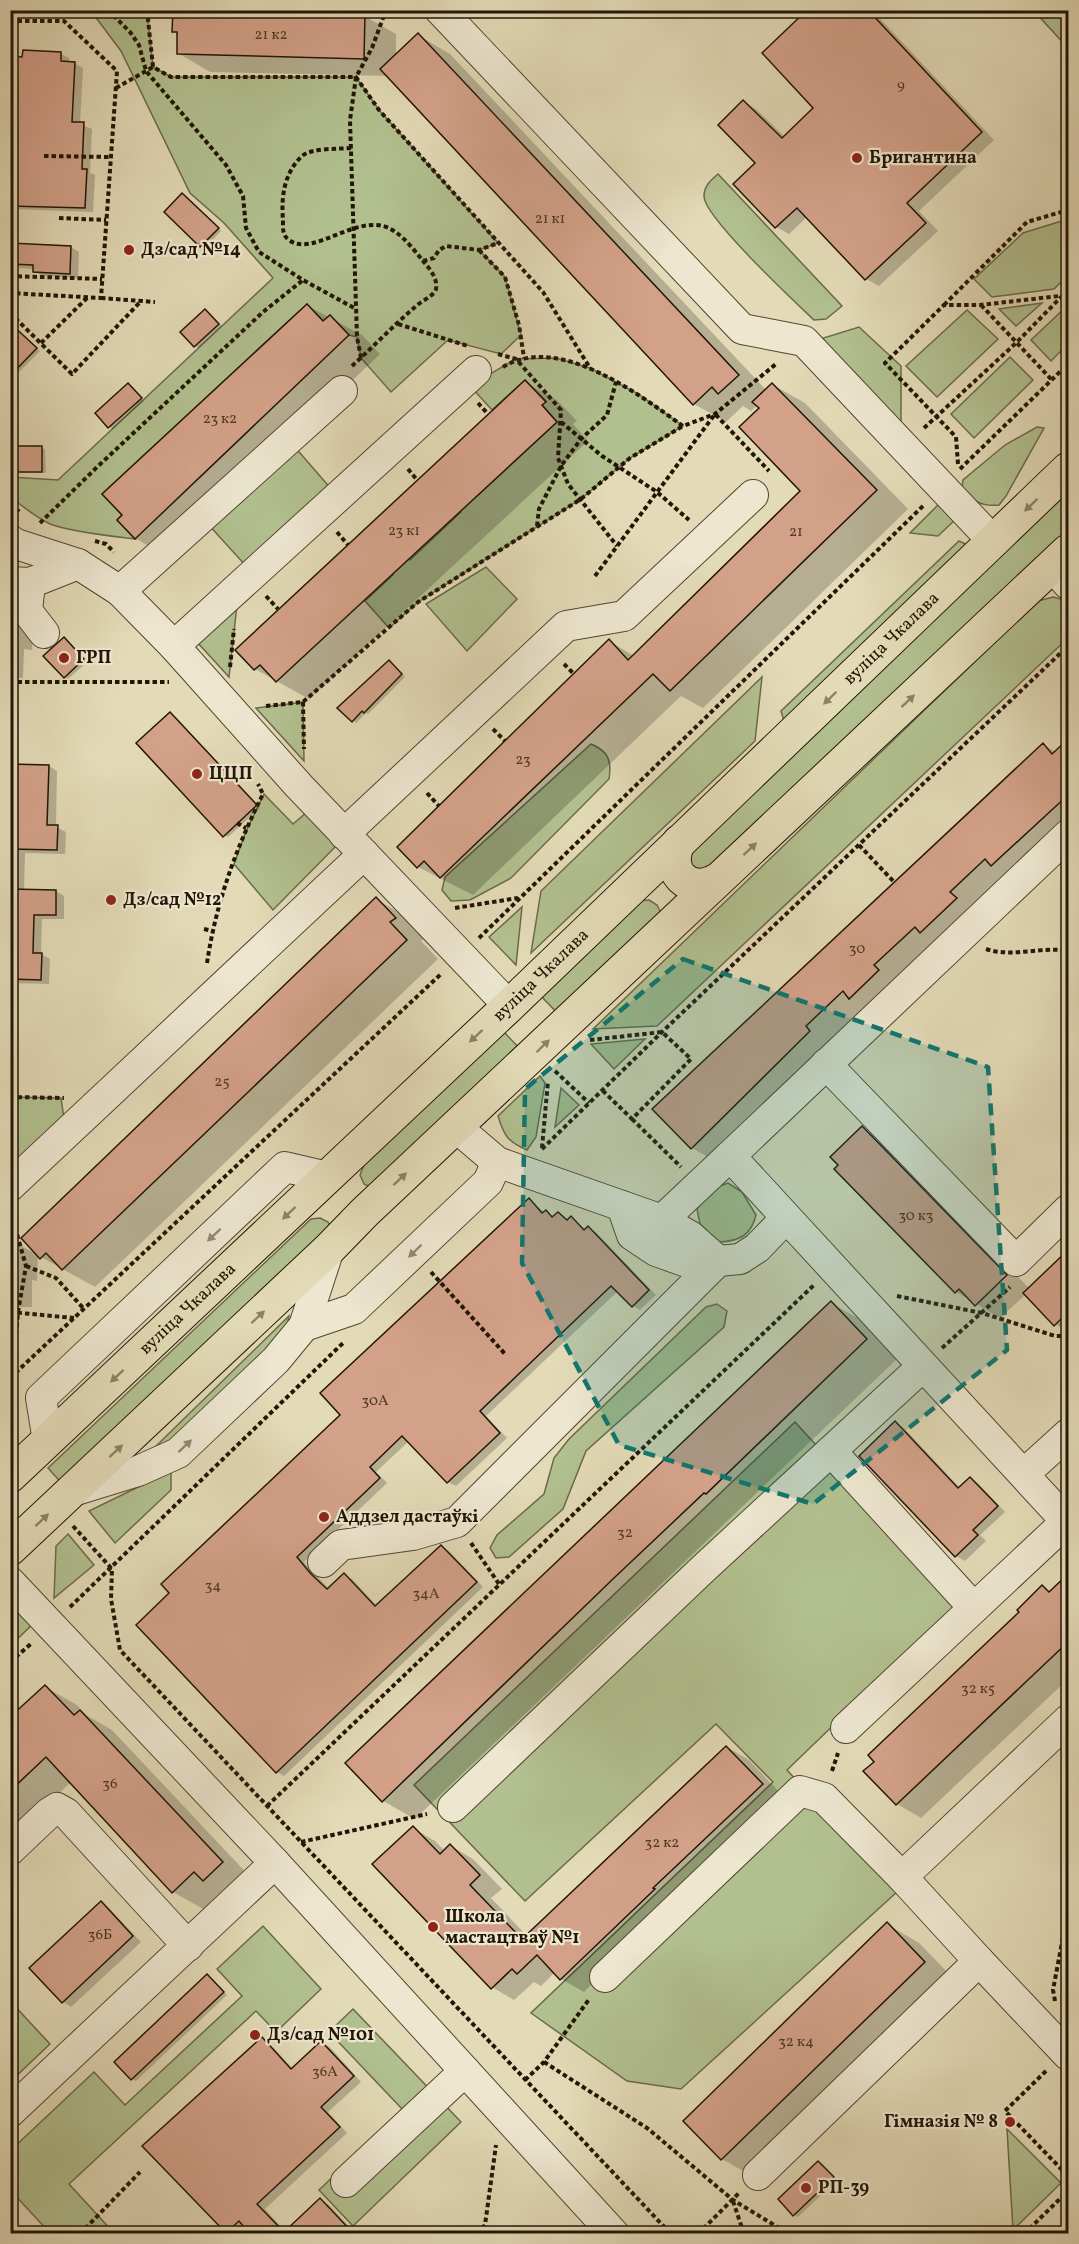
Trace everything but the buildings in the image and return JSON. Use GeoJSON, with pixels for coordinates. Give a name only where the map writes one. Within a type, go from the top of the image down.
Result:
{"type":"FeatureCollection","features":[{"type":"Feature","properties":{"kind":"main road","name":"вуліца Чкалава"},"geometry":{"type":"LineString","coordinates":[[10,1476],[328,1177],[1068,469]]}},
{"type":"Feature","properties":{"kind":"main road"},"geometry":{"type":"LineString","coordinates":[[10,1549],[71,1506],[365,1212],[717,880],[1063,567]]}},
{"type":"Feature","properties":{"kind":"main road"},"geometry":{"type":"LineString","coordinates":[[679,842],[674,860],[681,877],[698,886],[708,885],[717,880]]}},
{"type":"Feature","properties":{"kind":"main road"},"geometry":{"type":"LineString","coordinates":[[627,892],[649,890],[661,900],[667,916],[662,932]]}},
{"type":"Feature","properties":{"kind":"main road"},"geometry":{"type":"LineString","coordinates":[[328,1177],[365,1212]]}},
{"type":"Feature","properties":{"kind":"lane"},"geometry":{"type":"LineString","coordinates":[[440,10],[742,329],[804,341],[993,541]]}},
{"type":"Feature","properties":{"kind":"lane"},"geometry":{"type":"LineString","coordinates":[[174,646],[486,360]]}},
{"type":"Feature","properties":{"kind":"lane"},"geometry":{"type":"LineString","coordinates":[[120,591],[342,391]]}},
{"type":"Feature","properties":{"kind":"lane"},"geometry":{"type":"LineString","coordinates":[[16,1178],[105,1099],[566,626],[624,616],[753,495]]}},
{"type":"Feature","properties":{"kind":"lane"},"geometry":{"type":"LineString","coordinates":[[10,540],[78,564],[120,591],[174,646],[217,679],[271,756],[508,1005]]}},
{"type":"Feature","properties":{"kind":"lane"},"geometry":{"type":"LineString","coordinates":[[44,633],[27,611],[20,582],[78,564]]}},
{"type":"Feature","properties":{"kind":"lane"},"geometry":{"type":"LineString","coordinates":[[662,1220],[1068,835]]}},
{"type":"Feature","properties":{"kind":"lane"},"geometry":{"type":"LineString","coordinates":[[826,1064],[1016,1261],[1068,1210]]}},
{"type":"Feature","properties":{"kind":"lane"},"geometry":{"type":"LineString","coordinates":[[456,1127],[508,1166],[662,1220],[687,1248],[718,1261],[740,1259],[757,1248],[786,1218]]}},
{"type":"Feature","properties":{"kind":"lane"},"geometry":{"type":"LineString","coordinates":[[730,1156],[1068,1522],[846,1728]]}},
{"type":"Feature","properties":{"kind":"lane"},"geometry":{"type":"LineString","coordinates":[[304,1326],[354,1310],[488,1182],[508,1166]]}},
{"type":"Feature","properties":{"kind":"lane"},"geometry":{"type":"LineString","coordinates":[[622,1206],[632,1235],[656,1251],[687,1248]]}},
{"type":"Feature","properties":{"kind":"lane"},"geometry":{"type":"LineString","coordinates":[[71,1506],[178,1453],[276,1360],[304,1326],[329,1250]]}},
{"type":"Feature","properties":{"kind":"lane"},"geometry":{"type":"LineString","coordinates":[[323,1562],[341,1545],[413,1535],[457,1522],[718,1261]]}},
{"type":"Feature","properties":{"kind":"lane"},"geometry":{"type":"LineString","coordinates":[[453,1807],[703,1569],[923,1366]]}},
{"type":"Feature","properties":{"kind":"lane"},"geometry":{"type":"LineString","coordinates":[[1024,1474],[1068,1434]]}},
{"type":"Feature","properties":{"kind":"lane"},"geometry":{"type":"LineString","coordinates":[[831,1451],[974,1608]]}},
{"type":"Feature","properties":{"kind":"lane"},"geometry":{"type":"LineString","coordinates":[[10,1582],[275,1863],[614,2234]]}},
{"type":"Feature","properties":{"kind":"lane"},"geometry":{"type":"LineString","coordinates":[[902,1877],[1068,1719]]}},
{"type":"Feature","properties":{"kind":"lane"},"geometry":{"type":"LineString","coordinates":[[605,1977],[800,1791],[824,1798],[902,1877],[1067,2054]]}},
{"type":"Feature","properties":{"kind":"lane"},"geometry":{"type":"LineString","coordinates":[[10,1850],[57,1808],[66,1813],[188,1946]]}},
{"type":"Feature","properties":{"kind":"lane"},"geometry":{"type":"LineString","coordinates":[[10,2112],[275,1863]]}},
{"type":"Feature","properties":{"kind":"lane"},"geometry":{"type":"LineString","coordinates":[[758,2175],[979,1961]]}},
{"type":"Feature","properties":{"kind":"lane"},"geometry":{"type":"LineString","coordinates":[[346,2182],[465,2071]]}},
{"type":"Feature","properties":{"kind":"path"},"geometry":{"type":"LineString","coordinates":[[108,10],[130,32],[139,45],[146,71],[226,165],[243,196],[246,228],[259,252],[303,280],[356,309]]}},
{"type":"Feature","properties":{"kind":"path"},"geometry":{"type":"LineString","coordinates":[[147,10],[153,67]]}},
{"type":"Feature","properties":{"kind":"path"},"geometry":{"type":"LineString","coordinates":[[351,148],[325,149],[303,155],[289,172],[281,200],[284,234],[290,241],[301,245],[353,227],[377,225],[393,230],[435,277],[435,289],[430,296],[417,305],[361,358],[357,337],[353,227],[351,148],[350,120],[356,77],[372,48],[386,10]]}},
{"type":"Feature","properties":{"kind":"path"},"geometry":{"type":"LineString","coordinates":[[10,21],[63,21],[117,71],[101,298]]}},
{"type":"Feature","properties":{"kind":"path"},"geometry":{"type":"LineString","coordinates":[[116,88],[153,67]]}},
{"type":"Feature","properties":{"kind":"path"},"geometry":{"type":"LineString","coordinates":[[153,67],[171,77],[356,77]]}},
{"type":"Feature","properties":{"kind":"path"},"geometry":{"type":"LineString","coordinates":[[356,77],[379,110],[543,292],[591,368]]}},
{"type":"Feature","properties":{"kind":"path"},"geometry":{"type":"LineString","coordinates":[[44,156],[111,157]]}},
{"type":"Feature","properties":{"kind":"path"},"geometry":{"type":"LineString","coordinates":[[1068,210],[1027,222],[885,363],[956,437],[958,471],[1068,364]]}},
{"type":"Feature","properties":{"kind":"path"},"geometry":{"type":"LineString","coordinates":[[59,218],[106,220]]}},
{"type":"Feature","properties":{"kind":"path"},"geometry":{"type":"LineString","coordinates":[[423,261],[434,258],[439,250],[446,246],[479,250],[498,243]]}},
{"type":"Feature","properties":{"kind":"path"},"geometry":{"type":"LineString","coordinates":[[479,250],[505,278],[519,325],[524,358]]}},
{"type":"Feature","properties":{"kind":"path"},"geometry":{"type":"LineString","coordinates":[[10,276],[102,279]]}},
{"type":"Feature","properties":{"kind":"path"},"geometry":{"type":"LineString","coordinates":[[40,524],[95,469],[263,312],[303,280]]}},
{"type":"Feature","properties":{"kind":"path"},"geometry":{"type":"LineString","coordinates":[[904,446],[1016,343],[1068,290]]}},
{"type":"Feature","properties":{"kind":"path"},"geometry":{"type":"LineString","coordinates":[[10,293],[154,302]]}},
{"type":"Feature","properties":{"kind":"path"},"geometry":{"type":"LineString","coordinates":[[944,306],[1068,295]]}},
{"type":"Feature","properties":{"kind":"path"},"geometry":{"type":"LineString","coordinates":[[41,344],[87,297]]}},
{"type":"Feature","properties":{"kind":"path"},"geometry":{"type":"LineString","coordinates":[[10,313],[72,374],[141,301]]}},
{"type":"Feature","properties":{"kind":"path"},"geometry":{"type":"LineString","coordinates":[[980,304],[1052,381]]}},
{"type":"Feature","properties":{"kind":"path"},"geometry":{"type":"LineString","coordinates":[[397,324],[486,360],[556,358],[591,368],[638,394],[683,426]]}},
{"type":"Feature","properties":{"kind":"path"},"geometry":{"type":"LineString","coordinates":[[595,576],[715,414],[804,341]]}},
{"type":"Feature","properties":{"kind":"path"},"geometry":{"type":"LineString","coordinates":[[486,360],[516,358]]}},
{"type":"Feature","properties":{"kind":"path"},"geometry":{"type":"LineString","coordinates":[[516,358],[561,410],[558,458],[568,484],[617,546]]}},
{"type":"Feature","properties":{"kind":"path"},"geometry":{"type":"LineString","coordinates":[[537,526],[539,509],[561,466],[581,439],[608,415],[616,382]]}},
{"type":"Feature","properties":{"kind":"path"},"geometry":{"type":"LineString","coordinates":[[256,708],[303,702],[418,603],[581,499],[619,467],[683,426],[715,414]]}},
{"type":"Feature","properties":{"kind":"path"},"geometry":{"type":"LineString","coordinates":[[715,414],[773,474],[753,495]]}},
{"type":"Feature","properties":{"kind":"path"},"geometry":{"type":"LineString","coordinates":[[561,422],[619,467],[657,492],[708,537]]}},
{"type":"Feature","properties":{"kind":"path"},"geometry":{"type":"LineString","coordinates":[[12,1377],[462,955],[942,487]]}},
{"type":"Feature","properties":{"kind":"path"},"geometry":{"type":"LineString","coordinates":[[10,682],[217,679],[235,625]]}},
{"type":"Feature","properties":{"kind":"path"},"geometry":{"type":"LineString","coordinates":[[508,1166],[542,1149],[1068,646]]}},
{"type":"Feature","properties":{"kind":"path"},"geometry":{"type":"LineString","coordinates":[[303,702],[304,761]]}},
{"type":"Feature","properties":{"kind":"path"},"geometry":{"type":"LineString","coordinates":[[207,966],[220,898],[246,828],[263,794],[255,779],[271,756]]}},
{"type":"Feature","properties":{"kind":"path"},"geometry":{"type":"LineString","coordinates":[[237,823],[246,828]]}},
{"type":"Feature","properties":{"kind":"path"},"geometry":{"type":"LineString","coordinates":[[859,845],[894,882]]}},
{"type":"Feature","properties":{"kind":"path"},"geometry":{"type":"LineString","coordinates":[[448,910],[520,898]]}},
{"type":"Feature","properties":{"kind":"path"},"geometry":{"type":"LineString","coordinates":[[204,929],[213,931]]}},
{"type":"Feature","properties":{"kind":"path"},"geometry":{"type":"LineString","coordinates":[[957,939],[999,953],[1054,949],[1068,951]]}},
{"type":"Feature","properties":{"kind":"path"},"geometry":{"type":"LineString","coordinates":[[579,1041],[662,1032],[691,1059],[632,1119]]}},
{"type":"Feature","properties":{"kind":"path"},"geometry":{"type":"LineString","coordinates":[[549,1066],[589,1103]]}},
{"type":"Feature","properties":{"kind":"path"},"geometry":{"type":"LineString","coordinates":[[542,1149],[548,1078]]}},
{"type":"Feature","properties":{"kind":"path"},"geometry":{"type":"LineString","coordinates":[[602,1090],[699,1185]]}},
{"type":"Feature","properties":{"kind":"path"},"geometry":{"type":"LineString","coordinates":[[10,1097],[105,1099]]}},
{"type":"Feature","properties":{"kind":"path"},"geometry":{"type":"LineString","coordinates":[[10,1211],[26,1266],[18,1312],[12,1377]]}},
{"type":"Feature","properties":{"kind":"path"},"geometry":{"type":"LineString","coordinates":[[923,1366],[1014,1284],[1016,1261]]}},
{"type":"Feature","properties":{"kind":"path"},"geometry":{"type":"LineString","coordinates":[[424,1264],[504,1354]]}},
{"type":"Feature","properties":{"kind":"path"},"geometry":{"type":"LineString","coordinates":[[26,1266],[56,1278],[84,1309]]}},
{"type":"Feature","properties":{"kind":"path"},"geometry":{"type":"LineString","coordinates":[[267,1806],[832,1268]]}},
{"type":"Feature","properties":{"kind":"path"},"geometry":{"type":"LineString","coordinates":[[890,1295],[982,1313],[1055,1336],[1068,1336]]}},
{"type":"Feature","properties":{"kind":"path"},"geometry":{"type":"LineString","coordinates":[[10,1312],[75,1318]]}},
{"type":"Feature","properties":{"kind":"path"},"geometry":{"type":"LineString","coordinates":[[112,1569],[348,1338]]}},
{"type":"Feature","properties":{"kind":"path"},"geometry":{"type":"LineString","coordinates":[[71,1506],[112,1569],[111,1599],[120,1650],[671,2234]]}},
{"type":"Feature","properties":{"kind":"path"},"geometry":{"type":"LineString","coordinates":[[457,1522],[499,1584]]}},
{"type":"Feature","properties":{"kind":"path"},"geometry":{"type":"LineString","coordinates":[[824,1798],[846,1728]]}},
{"type":"Feature","properties":{"kind":"path"},"geometry":{"type":"LineString","coordinates":[[301,1842],[453,1807]]}},
{"type":"Feature","properties":{"kind":"path"},"geometry":{"type":"LineString","coordinates":[[1057,2010],[1053,1990],[1068,1911]]}},
{"type":"Feature","properties":{"kind":"path"},"geometry":{"type":"LineString","coordinates":[[525,2080],[544,2062],[605,1977]]}},
{"type":"Feature","properties":{"kind":"path"},"geometry":{"type":"LineString","coordinates":[[1067,2054],[1005,2111],[1068,2176]]}},
{"type":"Feature","properties":{"kind":"path"},"geometry":{"type":"LineString","coordinates":[[544,2062],[647,2127],[733,2200],[789,2234]]}},
{"type":"Feature","properties":{"kind":"path"},"geometry":{"type":"LineString","coordinates":[[477,2234],[485,2225],[501,2109]]}},
{"type":"Feature","properties":{"kind":"path"},"geometry":{"type":"LineString","coordinates":[[80,2234],[141,2172]]}},
{"type":"Feature","properties":{"kind":"path"},"geometry":{"type":"LineString","coordinates":[[698,2234],[758,2175]]}},
{"type":"Feature","properties":{"kind":"path"},"geometry":{"type":"LineString","coordinates":[[1024,2234],[1068,2191]]}},
{"type":"Feature","properties":{"kind":"path"},"geometry":{"type":"LineString","coordinates":[[733,2200],[744,2234]]}},
{"type":"Feature","properties":{"kind":"highlighted area"},"geometry":{"type":"Polygon","coordinates":[[[683,959],[988,1067],[1007,1350],[813,1504],[619,1445],[522,1263],[525,1089],[683,959]]]}},
{"type":"Feature","properties":{"kind":"green space"},"geometry":{"type":"Polygon","coordinates":[[[91,11],[147,11],[153,67],[171,77],[356,77],[379,110],[498,243],[479,250],[505,277],[521,335],[501,354],[448,340],[391,392],[361,358],[357,337],[349,335],[330,315],[323,321],[307,304],[102,494],[122,515],[117,520],[135,539],[59,527],[25,508],[11,497],[10,477],[58,480],[273,278],[224,223],[190,193],[121,51],[91,11]]]}},
{"type":"Feature","properties":{"kind":"green space"},"geometry":{"type":"Polygon","coordinates":[[[1034,11],[1068,11],[1068,48],[1034,11]]]}},
{"type":"Feature","properties":{"kind":"green space"},"geometry":{"type":"Polygon","coordinates":[[[718,174],[842,306],[826,319],[814,320],[734,240],[718,221],[704,196],[710,181],[718,174]]]}},
{"type":"Feature","properties":{"kind":"green space"},"geometry":{"type":"Polygon","coordinates":[[[1068,219],[1068,275],[1054,289],[992,297],[974,279],[1023,233],[1068,219]]]}},
{"type":"Feature","properties":{"kind":"green space"},"geometry":{"type":"Polygon","coordinates":[[[1042,303],[1016,326],[999,309],[1042,303]]]}},
{"type":"Feature","properties":{"kind":"green space"},"geometry":{"type":"Polygon","coordinates":[[[1068,305],[1068,344],[1051,361],[1031,340],[1068,305]]]}},
{"type":"Feature","properties":{"kind":"green space"},"geometry":{"type":"Polygon","coordinates":[[[967,310],[998,339],[937,397],[906,366],[967,310]]]}},
{"type":"Feature","properties":{"kind":"green space"},"geometry":{"type":"Polygon","coordinates":[[[859,327],[901,366],[901,427],[820,339],[859,327]]]}},
{"type":"Feature","properties":{"kind":"green space"},"geometry":{"type":"Polygon","coordinates":[[[1010,357],[1033,380],[974,438],[951,414],[1010,357]]]}},
{"type":"Feature","properties":{"kind":"green space"},"geometry":{"type":"Polygon","coordinates":[[[556,358],[590,368],[638,394],[683,426],[630,458],[581,499],[418,602],[389,628],[365,601],[393,575],[389,570],[405,555],[410,560],[461,512],[457,507],[478,495],[557,422],[542,405],[546,401],[525,380],[492,410],[472,388],[483,378],[516,359],[556,358]]]}},
{"type":"Feature","properties":{"kind":"green space"},"geometry":{"type":"Polygon","coordinates":[[[1037,427],[1044,428],[999,505],[978,502],[962,488],[963,480],[1005,445],[1037,427]]]}},
{"type":"Feature","properties":{"kind":"green space"},"geometry":{"type":"Polygon","coordinates":[[[294,446],[332,490],[246,566],[207,523],[294,446]]]}},
{"type":"Feature","properties":{"kind":"green space"},"geometry":{"type":"Polygon","coordinates":[[[1068,492],[1068,530],[711,874],[694,876],[688,854],[1068,492]]]}},
{"type":"Feature","properties":{"kind":"green space"},"geometry":{"type":"Polygon","coordinates":[[[943,500],[958,517],[938,536],[910,533],[943,500]]]}},
{"type":"Feature","properties":{"kind":"green space"},"geometry":{"type":"Polygon","coordinates":[[[959,541],[968,545],[784,721],[781,711],[959,541]]]}},
{"type":"Feature","properties":{"kind":"green space"},"geometry":{"type":"Polygon","coordinates":[[[486,567],[517,599],[467,651],[426,604],[486,567]]]}},
{"type":"Feature","properties":{"kind":"green space"},"geometry":{"type":"Polygon","coordinates":[[[1053,597],[1068,601],[1068,638],[657,1026],[593,1029],[1038,601],[1053,597]]]}},
{"type":"Feature","properties":{"kind":"green space"},"geometry":{"type":"Polygon","coordinates":[[[237,605],[229,677],[197,642],[237,605]]]}},
{"type":"Feature","properties":{"kind":"green space"},"geometry":{"type":"Polygon","coordinates":[[[762,677],[755,741],[531,953],[541,891],[762,677]]]}},
{"type":"Feature","properties":{"kind":"green space"},"geometry":{"type":"Polygon","coordinates":[[[303,702],[304,761],[256,708],[303,702]]]}},
{"type":"Feature","properties":{"kind":"green space"},"geometry":{"type":"Polygon","coordinates":[[[591,744],[608,757],[609,779],[511,878],[470,900],[451,901],[442,890],[445,877],[591,744]]]}},
{"type":"Feature","properties":{"kind":"green space"},"geometry":{"type":"Polygon","coordinates":[[[264,794],[293,824],[306,813],[336,846],[273,910],[234,864],[246,831],[264,794]]]}},
{"type":"Feature","properties":{"kind":"green space"},"geometry":{"type":"Polygon","coordinates":[[[649,900],[657,905],[661,913],[561,1017],[541,996],[640,901],[649,900]]]}},
{"type":"Feature","properties":{"kind":"green space"},"geometry":{"type":"Polygon","coordinates":[[[522,907],[516,965],[489,937],[522,907]]]}},
{"type":"Feature","properties":{"kind":"green space"},"geometry":{"type":"Polygon","coordinates":[[[503,1031],[523,1052],[372,1188],[364,1184],[360,1175],[364,1165],[503,1031]]]}},
{"type":"Feature","properties":{"kind":"green space"},"geometry":{"type":"Polygon","coordinates":[[[645,1039],[614,1069],[591,1044],[645,1039]]]}},
{"type":"Feature","properties":{"kind":"green space"},"geometry":{"type":"Polygon","coordinates":[[[540,1076],[545,1083],[536,1137],[527,1150],[508,1138],[498,1116],[540,1076]]]}},
{"type":"Feature","properties":{"kind":"green space"},"geometry":{"type":"Polygon","coordinates":[[[561,1088],[579,1105],[555,1127],[561,1088]]]}},
{"type":"Feature","properties":{"kind":"green space"},"geometry":{"type":"Polygon","coordinates":[[[11,1097],[61,1098],[65,1126],[24,1164],[11,1163],[11,1097]]]}},
{"type":"Feature","properties":{"kind":"green space"},"geometry":{"type":"Polygon","coordinates":[[[728,1183],[742,1192],[756,1215],[751,1228],[743,1236],[719,1242],[700,1224],[697,1209],[714,1188],[728,1183]]]}},
{"type":"Feature","properties":{"kind":"green space"},"geometry":{"type":"Polygon","coordinates":[[[320,1218],[328,1222],[331,1228],[66,1488],[48,1468],[311,1219],[320,1218]]]}},
{"type":"Feature","properties":{"kind":"green space"},"geometry":{"type":"Polygon","coordinates":[[[717,1304],[727,1311],[724,1327],[586,1451],[563,1509],[509,1557],[496,1558],[490,1548],[497,1535],[544,1494],[554,1458],[569,1439],[706,1307],[717,1304]]]}},
{"type":"Feature","properties":{"kind":"green space"},"geometry":{"type":"Polygon","coordinates":[[[289,1316],[286,1331],[165,1449],[152,1450],[289,1316]]]}},
{"type":"Feature","properties":{"kind":"green space"},"geometry":{"type":"Polygon","coordinates":[[[795,1422],[960,1603],[787,1770],[898,1891],[681,2089],[627,2081],[531,2013],[773,1782],[716,1724],[525,1901],[414,1785],[795,1422]]]}},
{"type":"Feature","properties":{"kind":"green space"},"geometry":{"type":"Polygon","coordinates":[[[171,1471],[171,1490],[115,1543],[89,1511],[171,1471]]]}},
{"type":"Feature","properties":{"kind":"green space"},"geometry":{"type":"Polygon","coordinates":[[[68,1534],[94,1565],[54,1598],[56,1546],[68,1534]]]}},
{"type":"Feature","properties":{"kind":"green space"},"geometry":{"type":"Polygon","coordinates":[[[10,1599],[35,1622],[11,1645],[10,1599]]]}},
{"type":"Feature","properties":{"kind":"green space"},"geometry":{"type":"Polygon","coordinates":[[[263,1926],[321,1989],[276,2032],[256,2011],[69,2184],[114,2233],[50,2233],[11,2191],[11,2150],[94,2072],[125,2105],[242,1996],[217,1969],[263,1926]]]}},
{"type":"Feature","properties":{"kind":"green space"},"geometry":{"type":"Polygon","coordinates":[[[11,2002],[50,2044],[11,2081],[11,2002]]]}},
{"type":"Feature","properties":{"kind":"green space"},"geometry":{"type":"Polygon","coordinates":[[[353,2009],[461,2122],[353,2226],[319,2190],[403,2110],[329,2032],[353,2009]]]}},
{"type":"Feature","properties":{"kind":"green space"},"geometry":{"type":"Polygon","coordinates":[[[1007,2129],[1061,2183],[1013,2230],[1007,2129]]]}},
{"type":"Feature","properties":{"kind":"place","name":"Бригантина"},"geometry":{"type":"Point","coordinates":[857,158]}},
{"type":"Feature","properties":{"kind":"place","name":"Дз/сад №14"},"geometry":{"type":"Point","coordinates":[129,250]}},
{"type":"Feature","properties":{"kind":"place","name":"ГРП"},"geometry":{"type":"Point","coordinates":[64,658]}},
{"type":"Feature","properties":{"kind":"place","name":"ЦЦП"},"geometry":{"type":"Point","coordinates":[197,774]}},
{"type":"Feature","properties":{"kind":"place","name":"Дз/сад №12"},"geometry":{"type":"Point","coordinates":[111,900]}},
{"type":"Feature","properties":{"kind":"place","name":"Аддзел дастаўкі"},"geometry":{"type":"Point","coordinates":[324,1517]}},
{"type":"Feature","properties":{"kind":"place","name":"Школа мастацтваў №1"},"geometry":{"type":"Point","coordinates":[433,1927]}},
{"type":"Feature","properties":{"kind":"place","name":"Дз/сад №101"},"geometry":{"type":"Point","coordinates":[255,2035]}},
{"type":"Feature","properties":{"kind":"place","name":"Гімназія № 8"},"geometry":{"type":"Point","coordinates":[1010,2122]}},
{"type":"Feature","properties":{"kind":"place","name":"РП-39"},"geometry":{"type":"Point","coordinates":[806,2188]}}]}
